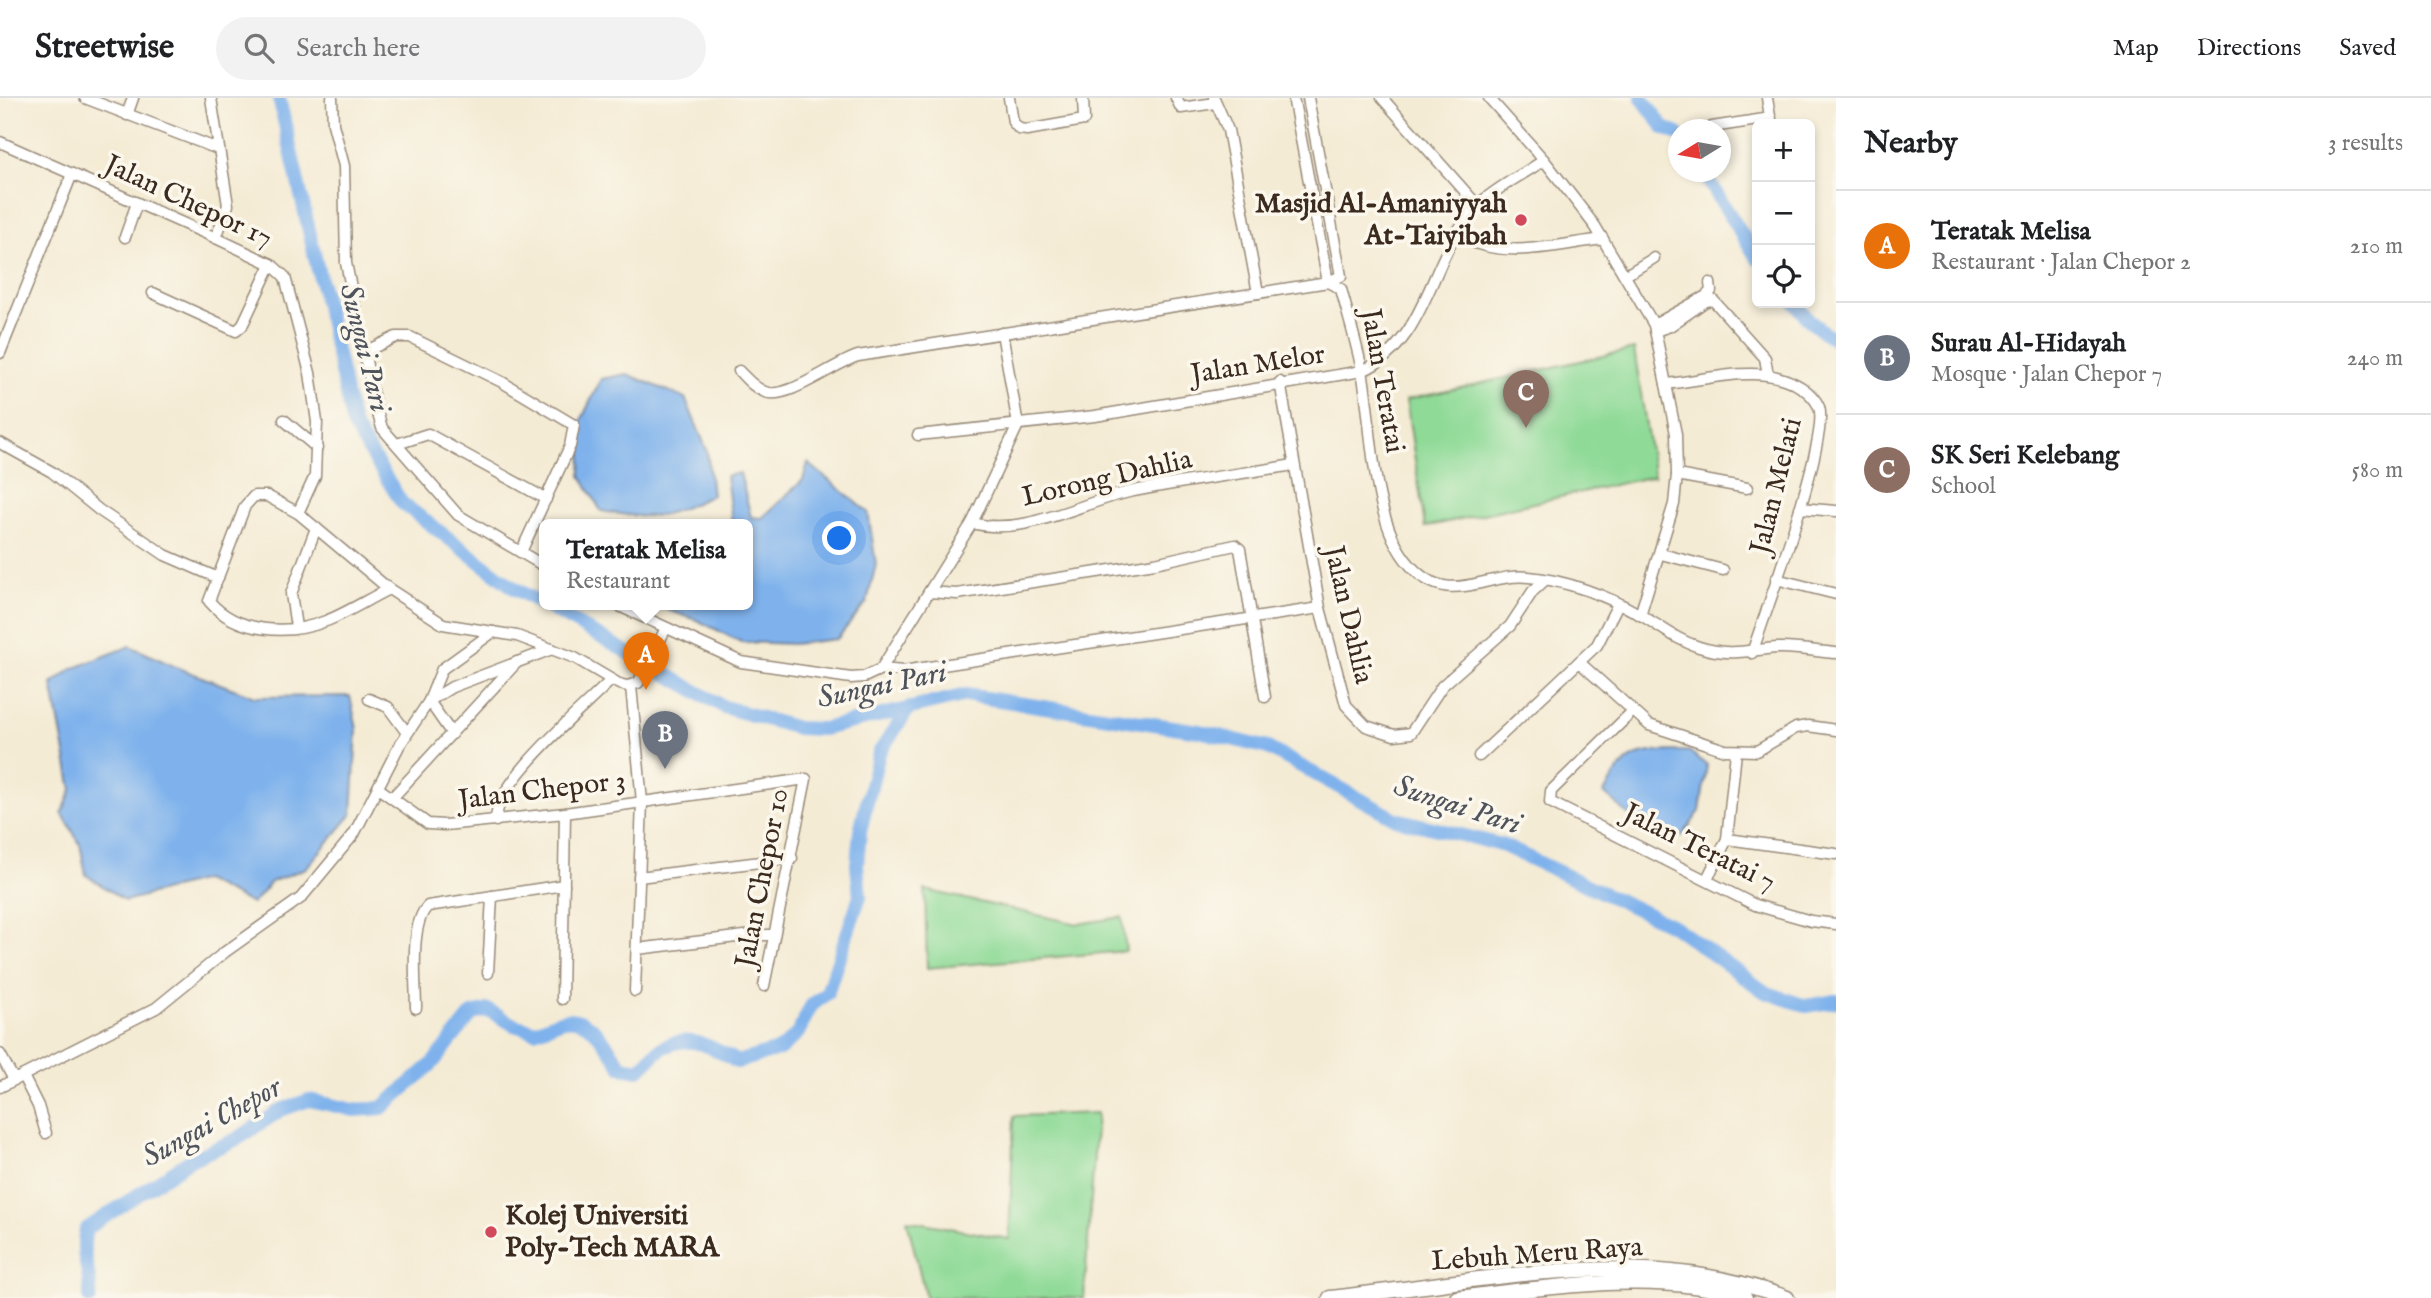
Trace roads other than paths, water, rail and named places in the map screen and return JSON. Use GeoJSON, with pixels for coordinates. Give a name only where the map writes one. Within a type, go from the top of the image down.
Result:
{"type":"FeatureCollection","features":[{"type":"Feature","properties":{"kind":"main road","name":"Lebuh Meru Raya"},"geometry":{"type":"LineString","coordinates":[[1330,1298],[1617,1268],[1720,1277],[1787,1298]]}},
{"type":"Feature","properties":{"kind":"main road","name":"Lebuh Meru Raya"},"geometry":{"type":"LineString","coordinates":[[1466,1298],[1608,1284],[1657,1284],[1715,1290],[1745,1298]]}},
{"type":"Feature","properties":{"kind":"street"},"geometry":{"type":"LineString","coordinates":[[85,98],[218,149]]}},
{"type":"Feature","properties":{"kind":"street"},"geometry":{"type":"LineString","coordinates":[[128,115],[133,98]]}},
{"type":"Feature","properties":{"kind":"street"},"geometry":{"type":"LineString","coordinates":[[211,98],[228,205],[216,238]]}},
{"type":"Feature","properties":{"kind":"street"},"geometry":{"type":"LineString","coordinates":[[332,98],[333,124],[344,166],[346,263],[380,422],[458,515],[539,563]]}},
{"type":"Feature","properties":{"kind":"street"},"geometry":{"type":"LineString","coordinates":[[1009,98],[1013,122],[1019,129],[1084,120],[1083,98]]}},
{"type":"Feature","properties":{"kind":"street"},"geometry":{"type":"LineString","coordinates":[[1176,98],[1181,108],[1214,100],[1228,130],[1258,293]]}},
{"type":"Feature","properties":{"kind":"street"},"geometry":{"type":"LineString","coordinates":[[1294,102],[1328,282],[1341,276],[1308,98]]}},
{"type":"Feature","properties":{"kind":"street"},"geometry":{"type":"LineString","coordinates":[[1382,98],[1478,206]]}},
{"type":"Feature","properties":{"kind":"street"},"geometry":{"type":"LineString","coordinates":[[1489,98],[1544,160],[1603,239],[1655,328],[1676,434],[1677,475],[1674,503],[1661,554],[1640,615]]}},
{"type":"Feature","properties":{"kind":"street"},"geometry":{"type":"LineString","coordinates":[[1767,98],[1771,119]]}},
{"type":"Feature","properties":{"kind":"street"},"geometry":{"type":"LineString","coordinates":[[1731,125],[1752,123]]}},
{"type":"Feature","properties":{"kind":"street"},"geometry":{"type":"LineString","coordinates":[[0,155],[3,143]]}},
{"type":"Feature","properties":{"kind":"street","name":"Jalan Chepor 17"},"geometry":{"type":"LineString","coordinates":[[3,143],[271,264],[287,280],[314,396],[317,448],[314,480],[298,513]]}},
{"type":"Feature","properties":{"kind":"street","name":"Jalan Melor"},"geometry":{"type":"LineString","coordinates":[[918,435],[1096,416],[1280,382],[1362,371],[1386,357],[1408,332],[1443,256],[1478,206],[1544,160]]}},
{"type":"Feature","properties":{"kind":"street"},"geometry":{"type":"LineString","coordinates":[[0,353],[72,174]]}},
{"type":"Feature","properties":{"kind":"street"},"geometry":{"type":"LineString","coordinates":[[125,237],[137,203]]}},
{"type":"Feature","properties":{"kind":"street"},"geometry":{"type":"LineString","coordinates":[[1458,235],[1476,246],[1504,251],[1603,239]]}},
{"type":"Feature","properties":{"kind":"street"},"geometry":{"type":"LineString","coordinates":[[1626,275],[1654,258]]}},
{"type":"Feature","properties":{"kind":"street"},"geometry":{"type":"LineString","coordinates":[[153,293],[236,331],[242,326],[271,264]]}},
{"type":"Feature","properties":{"kind":"street","name":"Jalan Teratai"},"geometry":{"type":"LineString","coordinates":[[739,371],[754,387],[768,394],[789,390],[858,356],[1328,282],[1341,289],[1362,371],[1377,482],[1388,523],[1409,565],[1442,587],[1471,587],[1514,575],[1545,580],[1618,604],[1676,639],[1729,654],[1778,648],[1836,653]]}},
{"type":"Feature","properties":{"kind":"street"},"geometry":{"type":"LineString","coordinates":[[1655,328],[1706,296],[1711,291],[1710,283]]}},
{"type":"Feature","properties":{"kind":"street"},"geometry":{"type":"LineString","coordinates":[[1655,328],[1670,326],[1706,301],[1713,300],[1765,358],[1768,374]]}},
{"type":"Feature","properties":{"kind":"street"},"geometry":{"type":"LineString","coordinates":[[881,669],[972,523],[1017,425],[1002,333]]}},
{"type":"Feature","properties":{"kind":"street"},"geometry":{"type":"LineString","coordinates":[[364,352],[396,337],[410,337],[502,382],[568,419],[575,431],[521,552]]}},
{"type":"Feature","properties":{"kind":"street","name":"Jalan Melati"},"geometry":{"type":"LineString","coordinates":[[1666,384],[1768,374],[1800,386],[1819,408],[1820,428],[1800,508],[1752,653]]}},
{"type":"Feature","properties":{"kind":"street","name":"Jalan Dahlia"},"geometry":{"type":"LineString","coordinates":[[1280,382],[1320,608],[1346,705],[1366,726],[1405,735],[1417,725],[1442,686],[1510,626],[1532,591],[1545,580]]}},
{"type":"Feature","properties":{"kind":"street"},"geometry":{"type":"LineString","coordinates":[[284,421],[317,448]]}},
{"type":"Feature","properties":{"kind":"street"},"geometry":{"type":"LineString","coordinates":[[397,444],[428,434],[546,499]]}},
{"type":"Feature","properties":{"kind":"street"},"geometry":{"type":"LineString","coordinates":[[0,443],[52,472],[99,510],[165,555],[218,578]]}},
{"type":"Feature","properties":{"kind":"street","name":"Lorong Dahlia"},"geometry":{"type":"LineString","coordinates":[[972,523],[981,525],[1029,522],[1126,493],[1294,465]]}},
{"type":"Feature","properties":{"kind":"street"},"geometry":{"type":"LineString","coordinates":[[1677,475],[1747,488]]}},
{"type":"Feature","properties":{"kind":"street"},"geometry":{"type":"LineString","coordinates":[[389,589],[326,621],[296,627],[255,629],[219,614],[209,601],[245,506],[254,496],[267,496],[298,513],[389,589],[443,624],[517,636],[575,658],[611,680],[631,686]]}},
{"type":"Feature","properties":{"kind":"street"},"geometry":{"type":"LineString","coordinates":[[1800,508],[1836,511]]}},
{"type":"Feature","properties":{"kind":"street"},"geometry":{"type":"LineString","coordinates":[[296,627],[291,594],[316,528]]}},
{"type":"Feature","properties":{"kind":"street"},"geometry":{"type":"LineString","coordinates":[[929,592],[957,594],[1154,563],[1235,545],[1240,549],[1265,697]]}},
{"type":"Feature","properties":{"kind":"street"},"geometry":{"type":"LineString","coordinates":[[1661,554],[1723,570]]}},
{"type":"Feature","properties":{"kind":"street"},"geometry":{"type":"LineString","coordinates":[[1776,579],[1836,594]]}},
{"type":"Feature","properties":{"kind":"street"},"geometry":{"type":"LineString","coordinates":[[1479,756],[1600,641],[1618,604]]}},
{"type":"Feature","properties":{"kind":"street"},"geometry":{"type":"LineString","coordinates":[[628,610],[728,657],[753,665],[850,678],[864,677],[881,669],[903,671],[1320,608]]}},
{"type":"Feature","properties":{"kind":"street"},"geometry":{"type":"LineString","coordinates":[[631,686],[641,678],[666,628]]}},
{"type":"Feature","properties":{"kind":"street"},"geometry":{"type":"LineString","coordinates":[[0,1087],[156,1008],[225,952],[290,907],[354,834],[407,733],[429,701],[442,669],[493,632]]}},
{"type":"Feature","properties":{"kind":"street"},"geometry":{"type":"LineString","coordinates":[[429,701],[452,687],[552,649]]}},
{"type":"Feature","properties":{"kind":"street"},"geometry":{"type":"LineString","coordinates":[[393,797],[517,662]]}},
{"type":"Feature","properties":{"kind":"street"},"geometry":{"type":"LineString","coordinates":[[1579,662],[1649,725],[1676,736],[1736,751],[1757,751],[1797,729],[1808,726],[1836,730]]}},
{"type":"Feature","properties":{"kind":"street"},"geometry":{"type":"LineString","coordinates":[[496,821],[499,803],[510,781],[611,680]]}},
{"type":"Feature","properties":{"kind":"street"},"geometry":{"type":"LineString","coordinates":[[631,686],[642,802],[635,991]]}},
{"type":"Feature","properties":{"kind":"street"},"geometry":{"type":"LineString","coordinates":[[369,699],[388,706],[407,733]]}},
{"type":"Feature","properties":{"kind":"street"},"geometry":{"type":"LineString","coordinates":[[429,701],[452,734]]}},
{"type":"Feature","properties":{"kind":"street","name":"Jalan Teratai 7"},"geometry":{"type":"LineString","coordinates":[[1633,711],[1551,791],[1549,798],[1555,805],[1755,905],[1811,921],[1836,925]]}},
{"type":"Feature","properties":{"kind":"street"},"geometry":{"type":"LineString","coordinates":[[1707,879],[1727,839],[1736,751]]}},
{"type":"Feature","properties":{"kind":"street","name":"Jalan Chepor 3"},"geometry":{"type":"LineString","coordinates":[[378,788],[428,824],[496,821],[565,813],[806,779]]}},
{"type":"Feature","properties":{"kind":"street","name":"Jalan Chepor 10"},"geometry":{"type":"LineString","coordinates":[[764,986],[806,779]]}},
{"type":"Feature","properties":{"kind":"street"},"geometry":{"type":"LineString","coordinates":[[562,999],[565,813]]}},
{"type":"Feature","properties":{"kind":"street"},"geometry":{"type":"LineString","coordinates":[[1727,839],[1836,854]]}},
{"type":"Feature","properties":{"kind":"street"},"geometry":{"type":"LineString","coordinates":[[639,877],[792,858]]}},
{"type":"Feature","properties":{"kind":"street"},"geometry":{"type":"LineString","coordinates":[[416,1008],[416,935],[420,915],[428,906],[564,885]]}},
{"type":"Feature","properties":{"kind":"street"},"geometry":{"type":"LineString","coordinates":[[488,973],[492,896]]}},
{"type":"Feature","properties":{"kind":"street"},"geometry":{"type":"LineString","coordinates":[[637,949],[774,935]]}},
{"type":"Feature","properties":{"kind":"street"},"geometry":{"type":"LineString","coordinates":[[0,1054],[38,1106],[46,1133]]}},
{"type":"Feature","properties":{"kind":"street"},"geometry":{"type":"LineString","coordinates":[[1512,1298],[1529,1290]]}},
{"type":"Feature","properties":{"kind":"water"},"geometry":{"type":"Polygon","coordinates":[[[627,374],[685,398],[707,450],[712,495],[681,509],[658,515],[634,516],[601,511],[581,476],[582,448],[578,427],[601,379],[627,374]]]}},
{"type":"Feature","properties":{"kind":"water"},"geometry":{"type":"Polygon","coordinates":[[[808,463],[868,512],[876,564],[867,602],[837,639],[793,644],[741,642],[697,620],[668,610],[753,610],[753,519],[732,519],[726,476],[740,473],[751,517],[762,518],[803,480],[808,463]]]}},
{"type":"Feature","properties":{"kind":"water"},"geometry":{"type":"Polygon","coordinates":[[[130,646],[178,668],[255,697],[350,696],[357,729],[352,814],[306,868],[271,882],[252,904],[204,880],[125,901],[86,875],[80,844],[62,813],[72,790],[52,684],[72,669],[130,646]]]}},
{"type":"Feature","properties":{"kind":"water"},"geometry":{"type":"Polygon","coordinates":[[[1689,751],[1707,765],[1700,811],[1682,836],[1643,828],[1604,793],[1629,759],[1648,752],[1689,751]]]}},
{"type":"Feature","properties":{"kind":"waterway","name":"Sungai Chepor"},"geometry":{"type":"LineString","coordinates":[[279,98],[353,425],[402,503],[514,588],[539,602]]}},
{"type":"Feature","properties":{"kind":"waterway"},"geometry":{"type":"LineString","coordinates":[[1642,98],[1668,130]]}},
{"type":"Feature","properties":{"kind":"waterway"},"geometry":{"type":"LineString","coordinates":[[1709,182],[1752,250]]}},
{"type":"Feature","properties":{"kind":"waterway"},"geometry":{"type":"LineString","coordinates":[[1799,308],[1812,323],[1836,341]]}},
{"type":"Feature","properties":{"kind":"waterway","name":"Sungai Chepor"},"geometry":{"type":"LineString","coordinates":[[553,610],[724,707],[797,728],[823,729],[966,695],[1199,731],[1268,748],[1396,819],[1502,845],[1675,927],[1765,992],[1806,1006],[1836,1001]]}},
{"type":"Feature","properties":{"kind":"waterway","name":"Sungai Chepor"},"geometry":{"type":"LineString","coordinates":[[90,1298],[84,1249],[86,1229],[192,1159],[237,1139],[281,1110],[309,1100],[354,1110],[382,1108],[432,1064],[472,1014],[488,1010],[514,1025],[534,1031],[560,1021],[580,1021],[597,1033],[622,1067],[639,1070],[664,1047],[683,1041],[711,1047],[737,1062],[781,1049],[798,1033],[811,1006],[827,993],[860,896],[857,865],[860,831],[879,753],[909,708]]}},
{"type":"Feature","properties":{"kind":"place","name":"Masjid Al-Amaniyyah At-Taiyibah"},"geometry":{"type":"Point","coordinates":[1521,220]}},
{"type":"Feature","properties":{"kind":"place","name":"SK Seri Kelebang"},"geometry":{"type":"Point","coordinates":[1526,428]}},
{"type":"Feature","properties":{"kind":"place","name":"Teratak Melisa"},"geometry":{"type":"Point","coordinates":[646,690]}},
{"type":"Feature","properties":{"kind":"place","name":"Surau Al-Hidayah"},"geometry":{"type":"Point","coordinates":[665,769]}},
{"type":"Feature","properties":{"kind":"place","name":"Kolej Universiti Poly-Tech MARA"},"geometry":{"type":"Point","coordinates":[491,1232]}},
{"type":"Feature","properties":{"kind":"water label","name":"Sungai Pari"},"geometry":{"type":"Point","coordinates":[364,348]}},
{"type":"Feature","properties":{"kind":"water label","name":"Sungai Pari"},"geometry":{"type":"Point","coordinates":[882,686]}},
{"type":"Feature","properties":{"kind":"water label","name":"Sungai Pari"},"geometry":{"type":"Point","coordinates":[1457,806]}}]}
